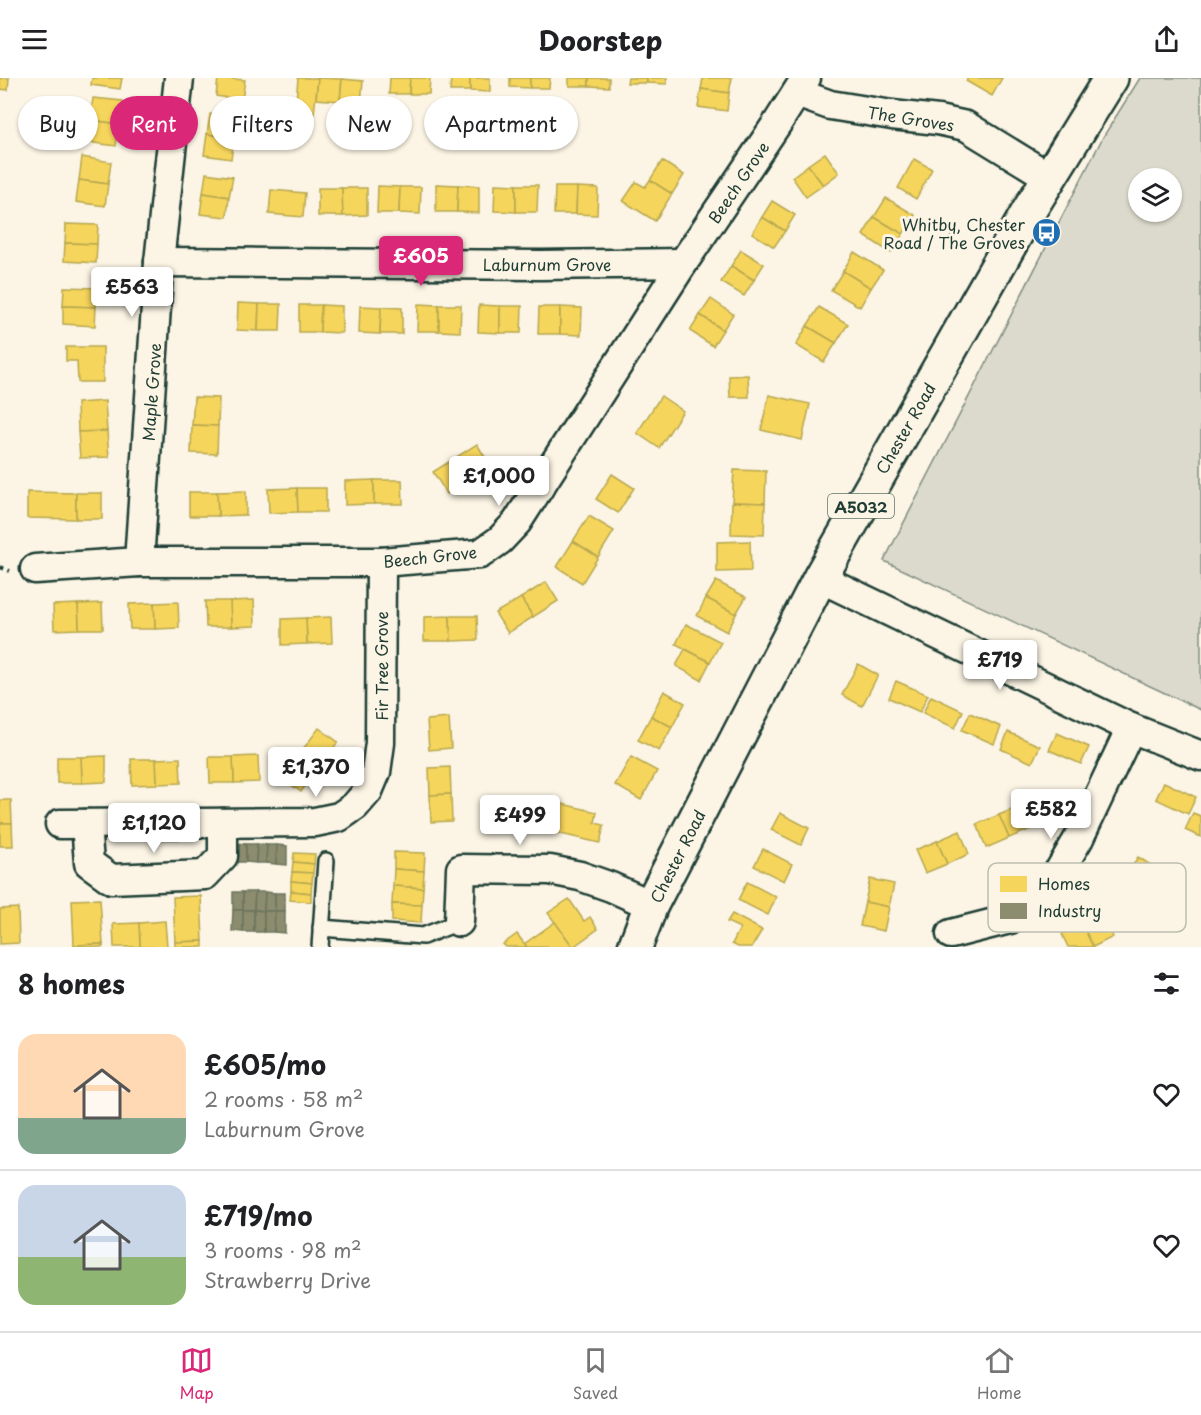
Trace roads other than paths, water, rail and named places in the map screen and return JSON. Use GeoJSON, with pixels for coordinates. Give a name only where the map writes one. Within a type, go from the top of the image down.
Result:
{"type":"FeatureCollection","features":[{"type":"Feature","properties":{"kind":"main road","name":"Chester Road"},"geometry":{"type":"LineString","coordinates":[[635,947],[651,905],[820,578],[1030,209],[1111,78]]}},
{"type":"Feature","properties":{"kind":"street","name":"Maple Grove"},"geometry":{"type":"LineString","coordinates":[[139,562],[159,262],[179,78]]}},
{"type":"Feature","properties":{"kind":"street","name":"The Groves"},"geometry":{"type":"LineString","coordinates":[[801,85],[830,105],[966,126],[1049,177]]}},
{"type":"Feature","properties":{"kind":"street","name":"Beech Grove"},"geometry":{"type":"LineString","coordinates":[[34,569],[139,562],[381,562],[480,554],[500,540],[518,522],[683,263],[801,85]]}},
{"type":"Feature","properties":{"kind":"street","name":"Laburnum Grove"},"geometry":{"type":"LineString","coordinates":[[159,262],[541,265],[683,263]]}},
{"type":"Feature","properties":{"kind":"street","name":"Fir Tree Grove"},"geometry":{"type":"LineString","coordinates":[[223,823],[223,856],[206,875],[111,879],[89,863],[73,824],[315,822],[339,817],[355,806],[368,791],[376,772],[380,743],[381,562]]}},
{"type":"Feature","properties":{"kind":"street"},"geometry":{"type":"LineString","coordinates":[[820,578],[1131,728],[1201,756]]}},
{"type":"Feature","properties":{"kind":"street"},"geometry":{"type":"LineString","coordinates":[[1064,863],[1079,838],[1131,728]]}},
{"type":"Feature","properties":{"kind":"street"},"geometry":{"type":"LineString","coordinates":[[459,922],[461,869],[550,870],[590,879],[651,905]]}},
{"type":"Feature","properties":{"kind":"street"},"geometry":{"type":"LineString","coordinates":[[951,934],[988,925]]}},
{"type":"Feature","properties":{"kind":"lane"},"geometry":{"type":"LineString","coordinates":[[320,947],[326,861]]}},
{"type":"Feature","properties":{"kind":"lane"},"geometry":{"type":"LineString","coordinates":[[321,928],[423,936],[459,922]]}},
{"type":"Feature","properties":{"kind":"place","name":"Whitby, Chester Road / The Groves"},"geometry":{"type":"Point","coordinates":[1046,233]}}]}
